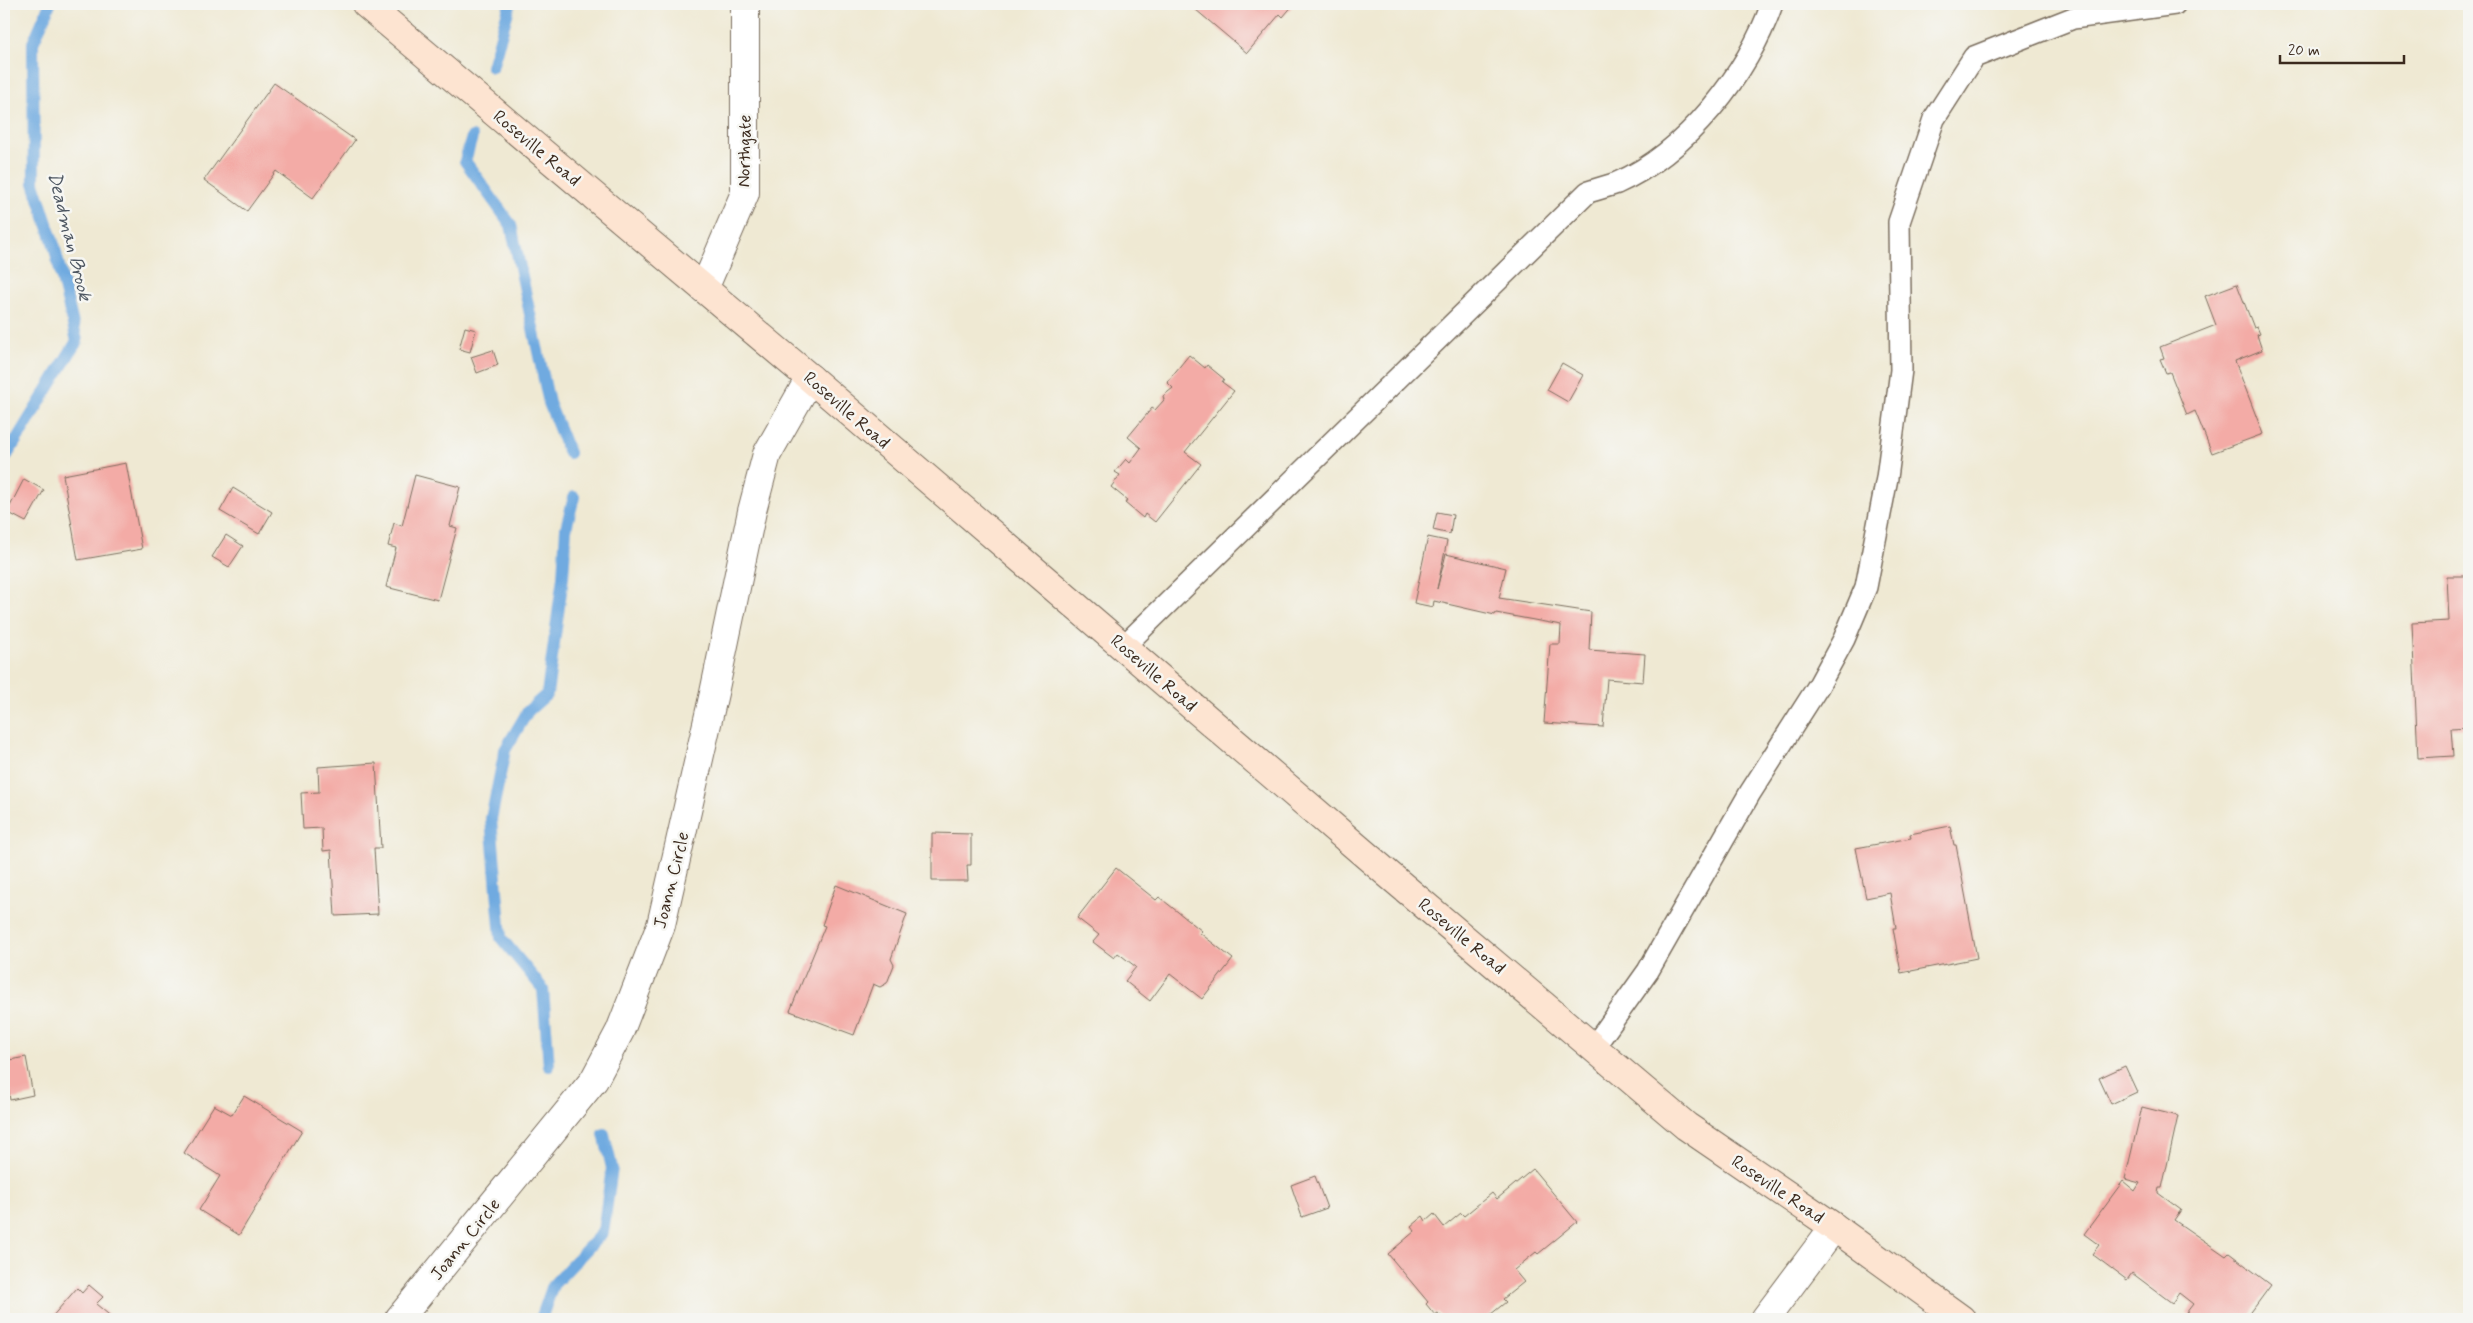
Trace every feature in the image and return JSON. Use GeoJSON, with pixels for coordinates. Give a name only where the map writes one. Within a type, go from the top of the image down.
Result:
{"type":"FeatureCollection","features":[{"type":"Feature","properties":{"kind":"street","name":"Roseville Road"},"geometry":{"type":"LineString","coordinates":[[366,4],[810,378],[1686,1126],[1834,1227],[1961,1319]]}},
{"type":"Feature","properties":{"kind":"street","name":"Northgate"},"geometry":{"type":"LineString","coordinates":[[704,289],[745,193],[745,4]]}},
{"type":"Feature","properties":{"kind":"street","name":"Joann Circle"},"geometry":{"type":"LineString","coordinates":[[399,1319],[594,1080],[620,1031],[661,925],[714,693],[752,511],[767,454],[810,378]]}},
{"type":"Feature","properties":{"kind":"street"},"geometry":{"type":"LineString","coordinates":[[1765,1319],[1834,1227]]}},
{"type":"Feature","properties":{"kind":"lane"},"geometry":{"type":"LineString","coordinates":[[1123,647],[1588,192],[1626,178],[1665,154],[1688,132],[1726,91],[1766,24],[1772,4]]}},
{"type":"Feature","properties":{"kind":"lane"},"geometry":{"type":"LineString","coordinates":[[1594,1047],[1648,970],[1750,793],[1819,685],[1844,639],[1866,587],[1888,478],[1901,370],[1899,222],[1934,119],[1974,57],[2073,18],[2175,4]]}},
{"type":"Feature","properties":{"kind":"building"},"geometry":{"type":"Polygon","coordinates":[[[1189,4],[1294,4],[1283,17],[1280,14],[1247,53],[1189,4]]]}},
{"type":"Feature","properties":{"kind":"building"},"geometry":{"type":"Polygon","coordinates":[[[274,83],[355,140],[313,198],[276,171],[247,211],[204,180],[274,83]]]}},
{"type":"Feature","properties":{"kind":"building"},"geometry":{"type":"Polygon","coordinates":[[[2237,284],[2254,328],[2257,327],[2260,334],[2257,335],[2262,350],[2235,361],[2263,434],[2212,453],[2195,411],[2187,415],[2170,372],[2166,373],[2160,359],[2164,358],[2160,347],[2216,325],[2205,296],[2237,284]]]}},
{"type":"Feature","properties":{"kind":"building"},"geometry":{"type":"Polygon","coordinates":[[[465,327],[476,330],[470,352],[459,349],[465,327]]]}},
{"type":"Feature","properties":{"kind":"building"},"geometry":{"type":"Polygon","coordinates":[[[493,350],[498,365],[477,373],[471,357],[493,350]]]}},
{"type":"Feature","properties":{"kind":"building"},"geometry":{"type":"Polygon","coordinates":[[[1189,355],[1205,368],[1207,365],[1224,379],[1222,382],[1234,391],[1185,452],[1201,464],[1155,522],[1145,514],[1143,518],[1125,503],[1127,500],[1111,487],[1120,475],[1115,472],[1126,459],[1130,463],[1141,448],[1128,437],[1152,408],[1155,410],[1164,400],[1163,396],[1173,388],[1167,382],[1189,355]]]}},
{"type":"Feature","properties":{"kind":"building"},"geometry":{"type":"Polygon","coordinates":[[[1562,363],[1583,375],[1568,402],[1547,390],[1562,363]]]}},
{"type":"Feature","properties":{"kind":"building"},"geometry":{"type":"Polygon","coordinates":[[[126,463],[142,549],[78,560],[63,475],[126,463]]]}},
{"type":"Feature","properties":{"kind":"building"},"geometry":{"type":"Polygon","coordinates":[[[415,475],[460,487],[450,526],[457,528],[438,600],[386,587],[396,548],[388,546],[394,523],[402,526],[415,475]]]}},
{"type":"Feature","properties":{"kind":"building"},"geometry":{"type":"Polygon","coordinates":[[[24,479],[44,490],[26,522],[7,512],[24,479]]]}},
{"type":"Feature","properties":{"kind":"building"},"geometry":{"type":"Polygon","coordinates":[[[233,488],[272,512],[259,534],[220,511],[233,488]]]}},
{"type":"Feature","properties":{"kind":"building"},"geometry":{"type":"Polygon","coordinates":[[[1437,512],[1453,515],[1450,534],[1433,530],[1437,512]]]}},
{"type":"Feature","properties":{"kind":"building"},"geometry":{"type":"Polygon","coordinates":[[[226,535],[243,546],[229,567],[212,557],[226,535]]]}},
{"type":"Feature","properties":{"kind":"building"},"geometry":{"type":"Polygon","coordinates":[[[1428,537],[1447,541],[1437,589],[1446,554],[1506,568],[1499,598],[1591,612],[1589,650],[1645,654],[1643,682],[1607,679],[1603,727],[1544,723],[1550,644],[1560,644],[1561,625],[1496,613],[1495,615],[1434,601],[1433,607],[1414,603],[1428,537]]]}},
{"type":"Feature","properties":{"kind":"building"},"geometry":{"type":"Polygon","coordinates":[[[2447,576],[2469,576],[2469,727],[2451,728],[2453,756],[2418,758],[2412,623],[2449,621],[2447,576]]]}},
{"type":"Feature","properties":{"kind":"building"},"geometry":{"type":"Polygon","coordinates":[[[376,763],[381,848],[374,848],[378,914],[335,916],[331,850],[323,851],[322,828],[303,829],[301,793],[319,792],[318,767],[376,763]]]}},
{"type":"Feature","properties":{"kind":"building"},"geometry":{"type":"Polygon","coordinates":[[[1950,826],[1954,845],[1956,845],[1977,958],[1901,973],[1893,928],[1896,928],[1890,893],[1866,898],[1856,848],[1911,838],[1910,834],[1950,826]]]}},
{"type":"Feature","properties":{"kind":"building"},"geometry":{"type":"Polygon","coordinates":[[[932,833],[971,834],[971,865],[967,865],[968,881],[932,881],[932,833]]]}},
{"type":"Feature","properties":{"kind":"building"},"geometry":{"type":"Polygon","coordinates":[[[1116,868],[1156,900],[1159,897],[1202,931],[1200,933],[1233,959],[1202,999],[1170,974],[1150,1001],[1125,981],[1136,967],[1118,953],[1114,958],[1093,942],[1099,935],[1077,918],[1116,868]]]}},
{"type":"Feature","properties":{"kind":"building"},"geometry":{"type":"Polygon","coordinates":[[[836,885],[907,914],[891,959],[894,965],[887,983],[880,987],[873,984],[854,1035],[790,1011],[825,926],[822,925],[836,885]]]}},
{"type":"Feature","properties":{"kind":"building"},"geometry":{"type":"Polygon","coordinates":[[[26,1057],[33,1095],[10,1100],[4,1061],[26,1057]]]}},
{"type":"Feature","properties":{"kind":"building"},"geometry":{"type":"Polygon","coordinates":[[[2125,1066],[2137,1092],[2111,1104],[2099,1078],[2125,1066]]]}},
{"type":"Feature","properties":{"kind":"building"},"geometry":{"type":"Polygon","coordinates":[[[244,1096],[302,1131],[239,1235],[199,1210],[220,1176],[184,1153],[214,1105],[232,1115],[244,1096]]]}},
{"type":"Feature","properties":{"kind":"building"},"geometry":{"type":"Polygon","coordinates":[[[2142,1107],[2178,1116],[2162,1188],[2159,1188],[2158,1193],[2181,1210],[2174,1220],[2226,1256],[2229,1253],[2271,1285],[2246,1319],[2195,1319],[2186,1313],[2193,1304],[2179,1293],[2172,1303],[2132,1273],[2127,1280],[2092,1254],[2099,1245],[2084,1234],[2123,1181],[2135,1191],[2140,1183],[2125,1179],[2142,1107]]]}},
{"type":"Feature","properties":{"kind":"building"},"geometry":{"type":"Polygon","coordinates":[[[1533,1169],[1577,1222],[1538,1254],[1536,1252],[1514,1270],[1524,1282],[1503,1299],[1506,1302],[1485,1319],[1444,1319],[1438,1313],[1435,1315],[1426,1304],[1428,1302],[1388,1254],[1415,1231],[1411,1226],[1423,1216],[1426,1221],[1434,1214],[1444,1227],[1461,1213],[1464,1216],[1492,1193],[1497,1199],[1533,1169]]]}},
{"type":"Feature","properties":{"kind":"building"},"geometry":{"type":"Polygon","coordinates":[[[1315,1176],[1327,1208],[1302,1217],[1291,1185],[1315,1176]]]}},
{"type":"Feature","properties":{"kind":"building"},"geometry":{"type":"Polygon","coordinates":[[[89,1285],[103,1297],[96,1304],[114,1319],[50,1319],[77,1288],[82,1293],[89,1285]]]}},
{"type":"Feature","properties":{"kind":"waterway","name":"Deadman Brook"},"geometry":{"type":"LineString","coordinates":[[4,460],[77,341],[54,245],[34,183],[33,43],[50,4]]}},
{"type":"Feature","properties":{"kind":"waterway"},"geometry":{"type":"LineString","coordinates":[[492,67],[510,4]]}},
{"type":"Feature","properties":{"kind":"waterway"},"geometry":{"type":"LineString","coordinates":[[472,137],[465,161],[511,225],[549,403],[569,453]]}},
{"type":"Feature","properties":{"kind":"waterway"},"geometry":{"type":"LineString","coordinates":[[549,1066],[543,989],[501,938],[491,819],[505,750],[528,711],[547,694],[563,577],[566,528],[574,497]]}},
{"type":"Feature","properties":{"kind":"waterway"},"geometry":{"type":"LineString","coordinates":[[541,1319],[553,1285],[603,1232],[612,1168],[604,1134]]}}]}
